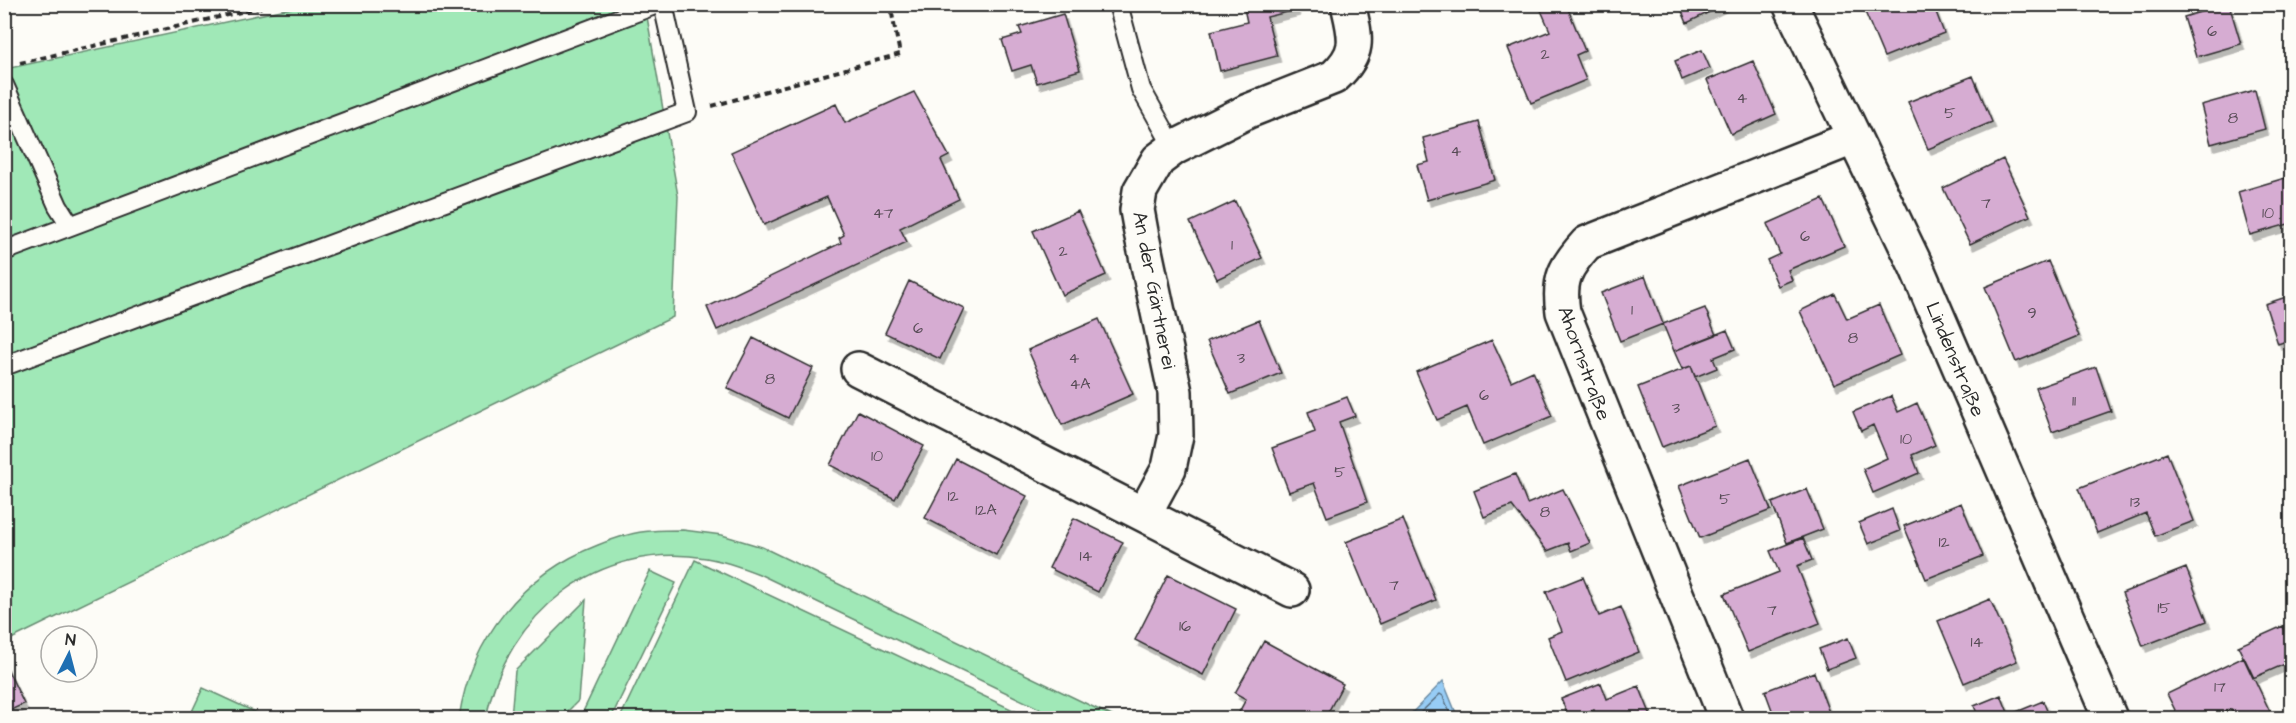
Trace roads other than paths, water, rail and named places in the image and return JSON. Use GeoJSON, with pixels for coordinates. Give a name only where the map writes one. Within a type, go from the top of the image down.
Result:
{"type":"FeatureCollection","features":[{"type":"Feature","properties":{"kind":"street","name":"An der Gärtnerei"},"geometry":{"type":"LineString","coordinates":[[1144,514],[1168,468],[1176,435],[1176,403],[1174,383],[1137,210],[1140,191],[1158,160],[1174,148],[1248,111],[1334,77],[1353,55],[1354,42],[1348,4]]}},
{"type":"Feature","properties":{"kind":"street","name":"Lindenstraße"},"geometry":{"type":"LineString","coordinates":[[1790,4],[1916,266],[2110,718]]}},
{"type":"Feature","properties":{"kind":"street","name":"Ahornstraße"},"geometry":{"type":"LineString","coordinates":[[1726,718],[1563,312],[1560,293],[1564,273],[1587,243],[1853,138]]}},
{"type":"Feature","properties":{"kind":"street"},"geometry":{"type":"LineString","coordinates":[[858,369],[1292,590]]}},
{"type":"Feature","properties":{"kind":"lane"},"geometry":{"type":"LineString","coordinates":[[4,251],[657,4]]}},
{"type":"Feature","properties":{"kind":"lane"},"geometry":{"type":"LineString","coordinates":[[4,366],[687,112],[663,4]]}},
{"type":"Feature","properties":{"kind":"lane"},"geometry":{"type":"LineString","coordinates":[[1118,4],[1141,89],[1174,148]]}},
{"type":"Feature","properties":{"kind":"lane"},"geometry":{"type":"LineString","coordinates":[[4,85],[58,206],[70,225]]}},
{"type":"Feature","properties":{"kind":"water"},"geometry":{"type":"Polygon","coordinates":[[[1443,681],[1458,718],[1407,718],[1443,681]]]}}]}
